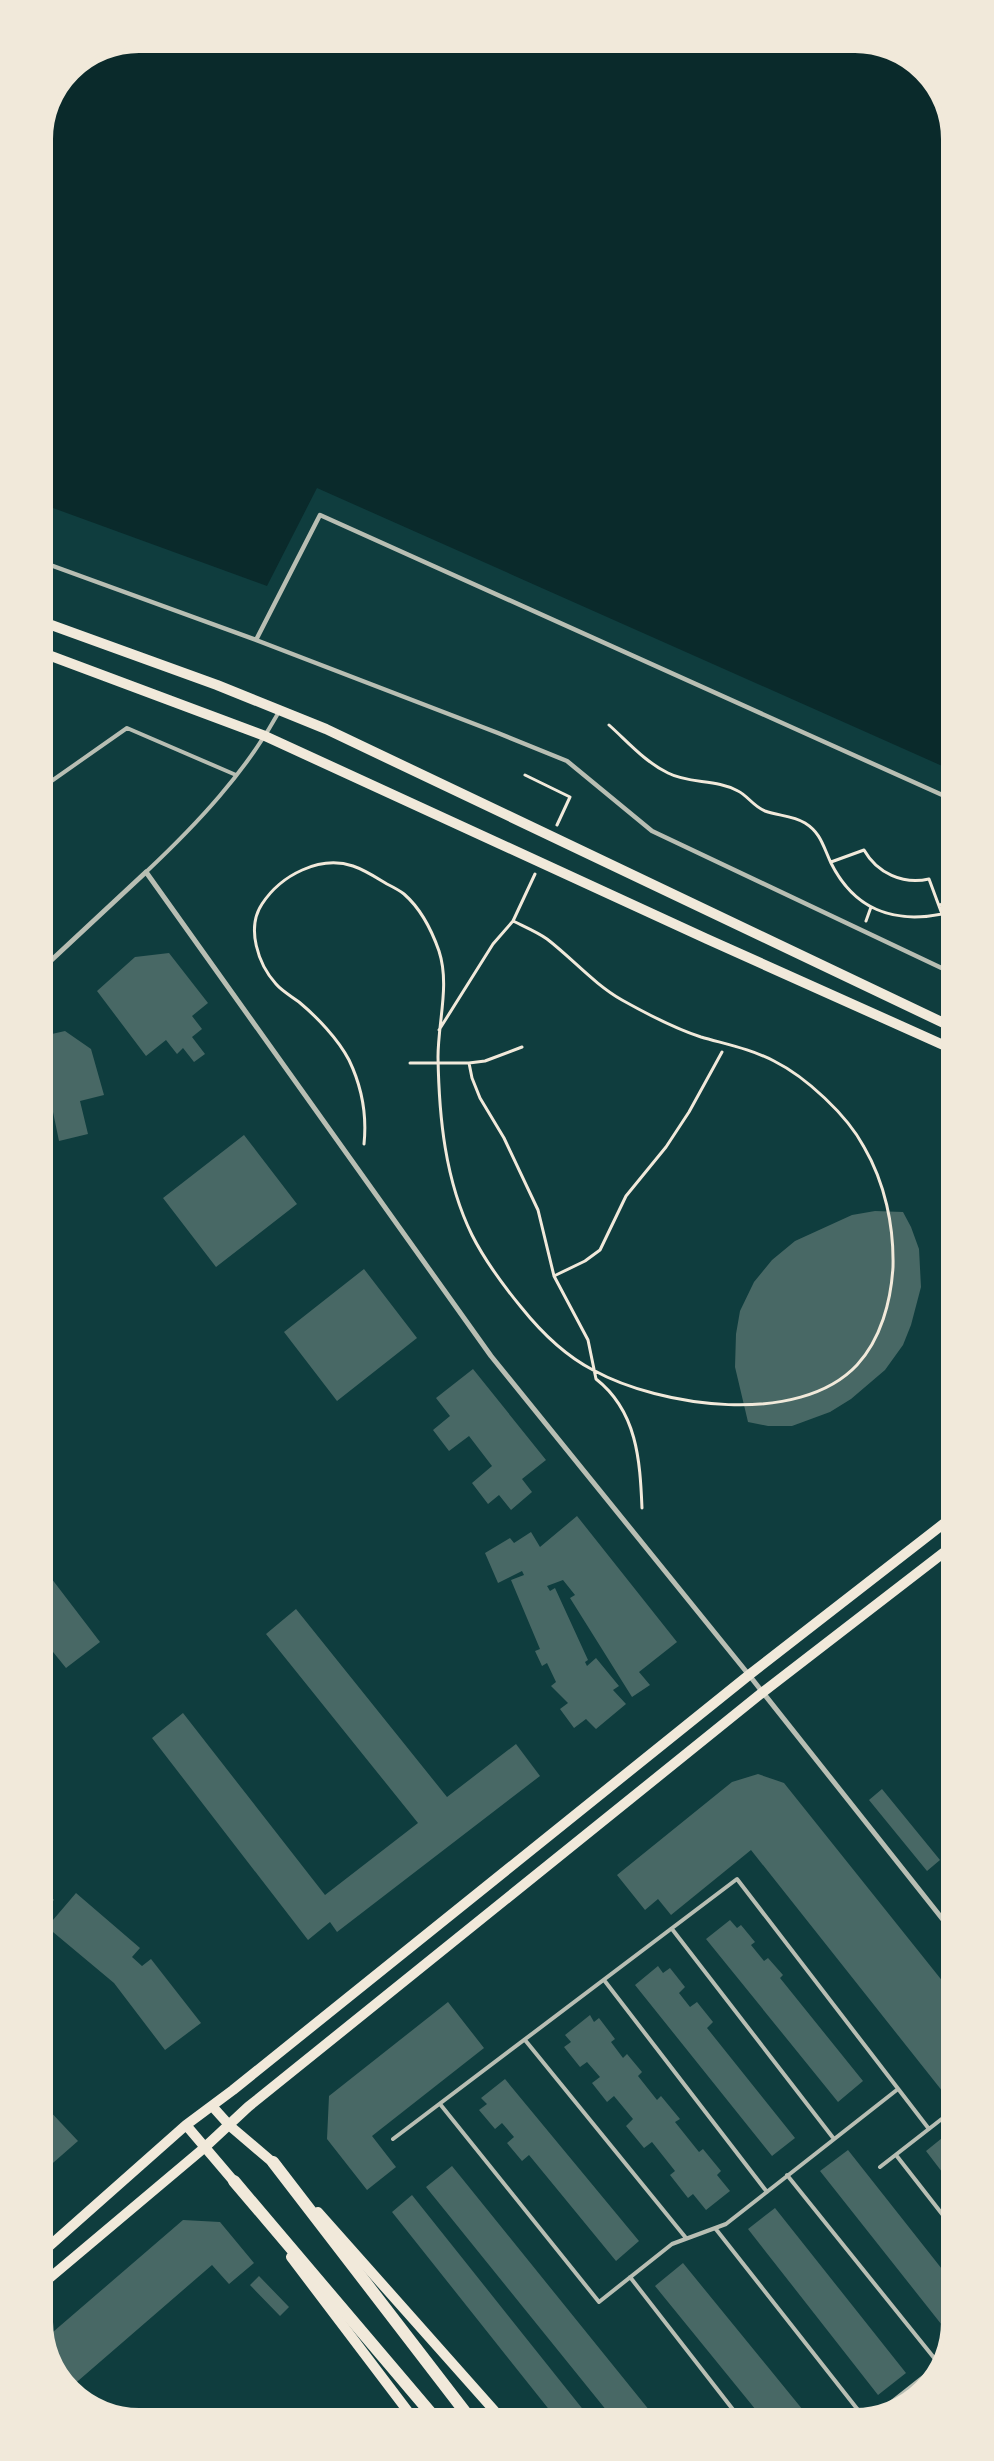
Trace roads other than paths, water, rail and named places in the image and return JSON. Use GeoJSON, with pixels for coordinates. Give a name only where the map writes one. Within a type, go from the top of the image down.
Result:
{"type":"FeatureCollection","features":[{"type":"Feature","properties":{"kind":"main road"},"geometry":{"type":"LineString","coordinates":[[50,625],[217,685],[326,729],[944,1023]]}},
{"type":"Feature","properties":{"kind":"main road"},"geometry":{"type":"LineString","coordinates":[[50,656],[265,736],[662,919],[944,1045]]}},
{"type":"Feature","properties":{"kind":"main road"},"geometry":{"type":"LineString","coordinates":[[50,2245],[186,2126],[749,1674],[944,1523]]}},
{"type":"Feature","properties":{"kind":"main road"},"geometry":{"type":"LineString","coordinates":[[50,2278],[230,2126],[256,2101],[763,1692],[944,1552]]}},
{"type":"Feature","properties":{"kind":"main road"},"geometry":{"type":"LineString","coordinates":[[212,2106],[230,2126],[273,2162],[495,2411]]}},
{"type":"Feature","properties":{"kind":"main road"},"geometry":{"type":"LineString","coordinates":[[186,2126],[429,2411]]}},
{"type":"Feature","properties":{"kind":"main road"},"geometry":{"type":"LineString","coordinates":[[273,2162],[465,2411]]}},
{"type":"Feature","properties":{"kind":"main road"},"geometry":{"type":"LineString","coordinates":[[234,2181],[407,2411]]}},
{"type":"Feature","properties":{"kind":"street"},"geometry":{"type":"LineString","coordinates":[[256,640],[320,515],[944,796]]}},
{"type":"Feature","properties":{"kind":"street"},"geometry":{"type":"LineString","coordinates":[[50,565],[256,640],[567,761],[652,831],[944,969]]}},
{"type":"Feature","properties":{"kind":"street"},"geometry":{"type":"LineString","coordinates":[[50,961],[146,872],[492,1356],[749,1674],[944,1921]]}},
{"type":"Feature","properties":{"kind":"street"},"geometry":{"type":"LineString","coordinates":[[891,2403],[927,2374]]}},
{"type":"Feature","properties":{"kind":"lane"},"geometry":{"type":"LineString","coordinates":[[146,872],[193,828],[265,736],[280,710]]}},
{"type":"Feature","properties":{"kind":"lane"},"geometry":{"type":"LineString","coordinates":[[50,782],[127,728],[236,775]]}},
{"type":"Feature","properties":{"kind":"lane"},"geometry":{"type":"LineString","coordinates":[[393,2140],[737,1879],[929,2129]]}},
{"type":"Feature","properties":{"kind":"lane"},"geometry":{"type":"LineString","coordinates":[[672,1929],[834,2139]]}},
{"type":"Feature","properties":{"kind":"lane"},"geometry":{"type":"LineString","coordinates":[[604,1980],[767,2192]]}},
{"type":"Feature","properties":{"kind":"lane"},"geometry":{"type":"LineString","coordinates":[[525,2040],[686,2238]]}},
{"type":"Feature","properties":{"kind":"lane"},"geometry":{"type":"LineString","coordinates":[[440,2104],[599,2302],[672,2244],[726,2224],[898,2088]]}},
{"type":"Feature","properties":{"kind":"lane"},"geometry":{"type":"LineString","coordinates":[[880,2168],[944,2118]]}},
{"type":"Feature","properties":{"kind":"lane"},"geometry":{"type":"LineString","coordinates":[[896,2155],[944,2218]]}},
{"type":"Feature","properties":{"kind":"lane"},"geometry":{"type":"LineString","coordinates":[[787,2175],[935,2361]]}},
{"type":"Feature","properties":{"kind":"lane"},"geometry":{"type":"LineString","coordinates":[[715,2228],[859,2411]]}},
{"type":"Feature","properties":{"kind":"lane"},"geometry":{"type":"LineString","coordinates":[[630,2277],[734,2411]]}},
{"type":"Feature","properties":{"kind":"water"},"geometry":{"type":"Polygon","coordinates":[[[139,50],[860,50],[889,57],[909,68],[922,80],[935,100],[941,116],[944,139],[944,767],[317,488],[267,586],[50,507],[50,134],[53,116],[59,100],[68,85],[80,72],[100,59],[122,52],[139,50]]]}}]}
